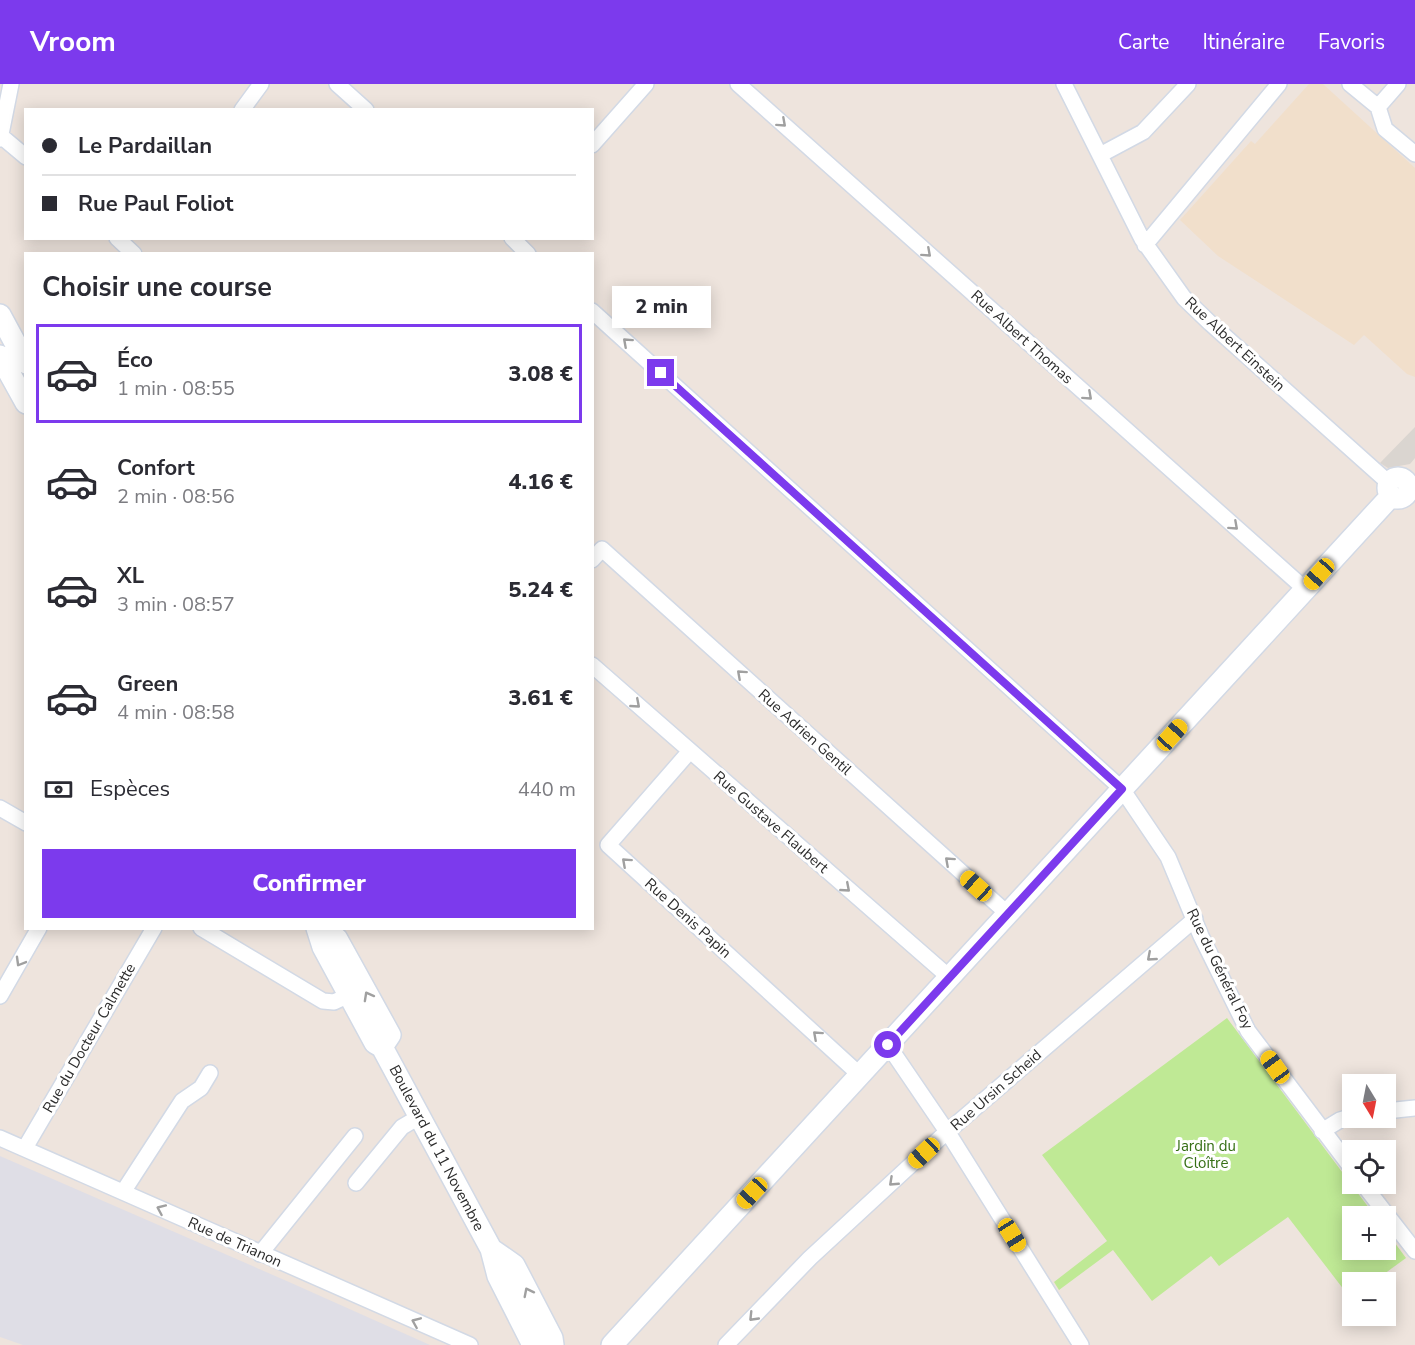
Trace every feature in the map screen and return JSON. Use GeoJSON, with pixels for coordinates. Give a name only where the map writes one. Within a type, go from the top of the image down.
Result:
{"type":"FeatureCollection","features":[{"type":"Feature","properties":{"kind":"street"},"geometry":{"type":"LineString","coordinates":[[11,84],[0,137],[24,156]]}},
{"type":"Feature","properties":{"kind":"street"},"geometry":{"type":"LineString","coordinates":[[244,108],[261,84]]}},
{"type":"Feature","properties":{"kind":"street"},"geometry":{"type":"LineString","coordinates":[[337,84],[364,108]]}},
{"type":"Feature","properties":{"kind":"street"},"geometry":{"type":"LineString","coordinates":[[594,144],[646,84]]}},
{"type":"Feature","properties":{"kind":"street","name":"Rue Albert Thomas"},"geometry":{"type":"LineString","coordinates":[[738,84],[1305,590]]}},
{"type":"Feature","properties":{"kind":"street","name":"Rue Albert Einstein"},"geometry":{"type":"LineString","coordinates":[[1064,84],[1145,244],[1185,298],[1210,324],[1400,482]]}},
{"type":"Feature","properties":{"kind":"street"},"geometry":{"type":"LineString","coordinates":[[1100,155],[1143,132],[1188,84]]}},
{"type":"Feature","properties":{"kind":"street"},"geometry":{"type":"LineString","coordinates":[[1145,244],[1279,84]]}},
{"type":"Feature","properties":{"kind":"street"},"geometry":{"type":"LineString","coordinates":[[1350,84],[1378,107],[1385,129],[1415,154]]}},
{"type":"Feature","properties":{"kind":"street"},"geometry":{"type":"LineString","coordinates":[[1378,107],[1398,84]]}},
{"type":"Feature","properties":{"kind":"street"},"geometry":{"type":"LineString","coordinates":[[119,240],[132,252]]}},
{"type":"Feature","properties":{"kind":"street"},"geometry":{"type":"LineString","coordinates":[[513,240],[526,252]]}},
{"type":"Feature","properties":{"kind":"street","name":"Rue du Général Foy"},"geometry":{"type":"LineString","coordinates":[[594,314],[1122,789],[1168,857],[1206,947],[1248,1031],[1342,1156]]}},
{"type":"Feature","properties":{"kind":"street"},"geometry":{"type":"LineString","coordinates":[[0,315],[24,359]]}},
{"type":"Feature","properties":{"kind":"street"},"geometry":{"type":"LineString","coordinates":[[0,356],[24,399]]}},
{"type":"Feature","properties":{"kind":"street"},"geometry":{"type":"LineString","coordinates":[[620,1343],[860,1075],[1305,590],[1400,482]]}},
{"type":"Feature","properties":{"kind":"street","name":"Rue Adrien Gentil"},"geometry":{"type":"LineString","coordinates":[[597,555],[1008,914]]}},
{"type":"Feature","properties":{"kind":"street","name":"Rue Gustave Flaubert"},"geometry":{"type":"LineString","coordinates":[[594,667],[950,977]]}},
{"type":"Feature","properties":{"kind":"street","name":"Rue Denis Papin"},"geometry":{"type":"LineString","coordinates":[[690,751],[608,845],[860,1075]]}},
{"type":"Feature","properties":{"kind":"street"},"geometry":{"type":"LineString","coordinates":[[0,808],[24,822]]}},
{"type":"Feature","properties":{"kind":"street","name":"Rue Ursin Scheid"},"geometry":{"type":"LineString","coordinates":[[726,1345],[810,1258],[947,1132],[1195,919]]}},
{"type":"Feature","properties":{"kind":"street"},"geometry":{"type":"LineString","coordinates":[[0,996],[38,930]]}},
{"type":"Feature","properties":{"kind":"street","name":"Rue du Docteur Calmette"},"geometry":{"type":"LineString","coordinates":[[25,1148],[153,930]]}},
{"type":"Feature","properties":{"kind":"street"},"geometry":{"type":"LineString","coordinates":[[204,930],[323,1001],[334,1002],[349,995]]}},
{"type":"Feature","properties":{"kind":"street","name":"Boulevard du 11 Novembre"},"geometry":{"type":"LineString","coordinates":[[318,930],[323,947],[375,1043],[382,1047],[491,1249],[498,1275],[533,1345]]}},
{"type":"Feature","properties":{"kind":"street","name":"Boulevard du 11 Novembre"},"geometry":{"type":"LineString","coordinates":[[326,930],[337,939],[390,1035],[382,1047]]}},
{"type":"Feature","properties":{"kind":"street"},"geometry":{"type":"LineString","coordinates":[[888,1045],[947,1132],[1081,1345]]}},
{"type":"Feature","properties":{"kind":"street"},"geometry":{"type":"LineString","coordinates":[[123,1192],[182,1101],[201,1088],[210,1073]]}},
{"type":"Feature","properties":{"kind":"street"},"geometry":{"type":"LineString","coordinates":[[1396,1110],[1415,1108]]}},
{"type":"Feature","properties":{"kind":"street"},"geometry":{"type":"LineString","coordinates":[[356,1183],[402,1127],[420,1117]]}},
{"type":"Feature","properties":{"kind":"street"},"geometry":{"type":"LineString","coordinates":[[1322,1131],[1342,1119]]}},
{"type":"Feature","properties":{"kind":"street"},"geometry":{"type":"LineString","coordinates":[[260,1254],[355,1136]]}},
{"type":"Feature","properties":{"kind":"street","name":"Rue de Trianon"},"geometry":{"type":"LineString","coordinates":[[0,1138],[470,1345]]}},
{"type":"Feature","properties":{"kind":"street"},"geometry":{"type":"LineString","coordinates":[[1371,1194],[1415,1251]]}},
{"type":"Feature","properties":{"kind":"street","name":"Boulevard du 11 Novembre"},"geometry":{"type":"LineString","coordinates":[[491,1249],[514,1265],[552,1338],[553,1345]]}},
{"type":"Feature","properties":{"kind":"shaded area"},"geometry":{"type":"Polygon","coordinates":[[[1309,84],[1323,84],[1415,168],[1415,377],[1407,374],[1364,335],[1354,345],[1218,256],[1180,220],[1251,141],[1255,144],[1309,84]]]}},
{"type":"Feature","properties":{"kind":"shaded area"},"geometry":{"type":"Polygon","coordinates":[[[1415,427],[1415,458],[1410,464],[1388,468],[1380,463],[1415,427]]]}},
{"type":"Feature","properties":{"kind":"shaded area"},"geometry":{"type":"Polygon","coordinates":[[[0,1156],[430,1345],[23,1345],[0,1337],[0,1156]]]}},
{"type":"Feature","properties":{"kind":"green space","name":"Jardin du Cloître"},"geometry":{"type":"Polygon","coordinates":[[[1227,1018],[1342,1172],[1342,1194],[1359,1194],[1368,1206],[1342,1206],[1342,1260],[1396,1260],[1396,1244],[1406,1258],[1387,1272],[1342,1272],[1342,1287],[1288,1217],[1219,1266],[1211,1256],[1152,1301],[1113,1250],[1059,1290],[1054,1282],[1107,1241],[1042,1155],[1227,1018]]]}},
{"type":"Feature","properties":{"kind":"route"},"geometry":{"type":"LineString","coordinates":[[661,373],[1122,789],[888,1045]]}}]}
